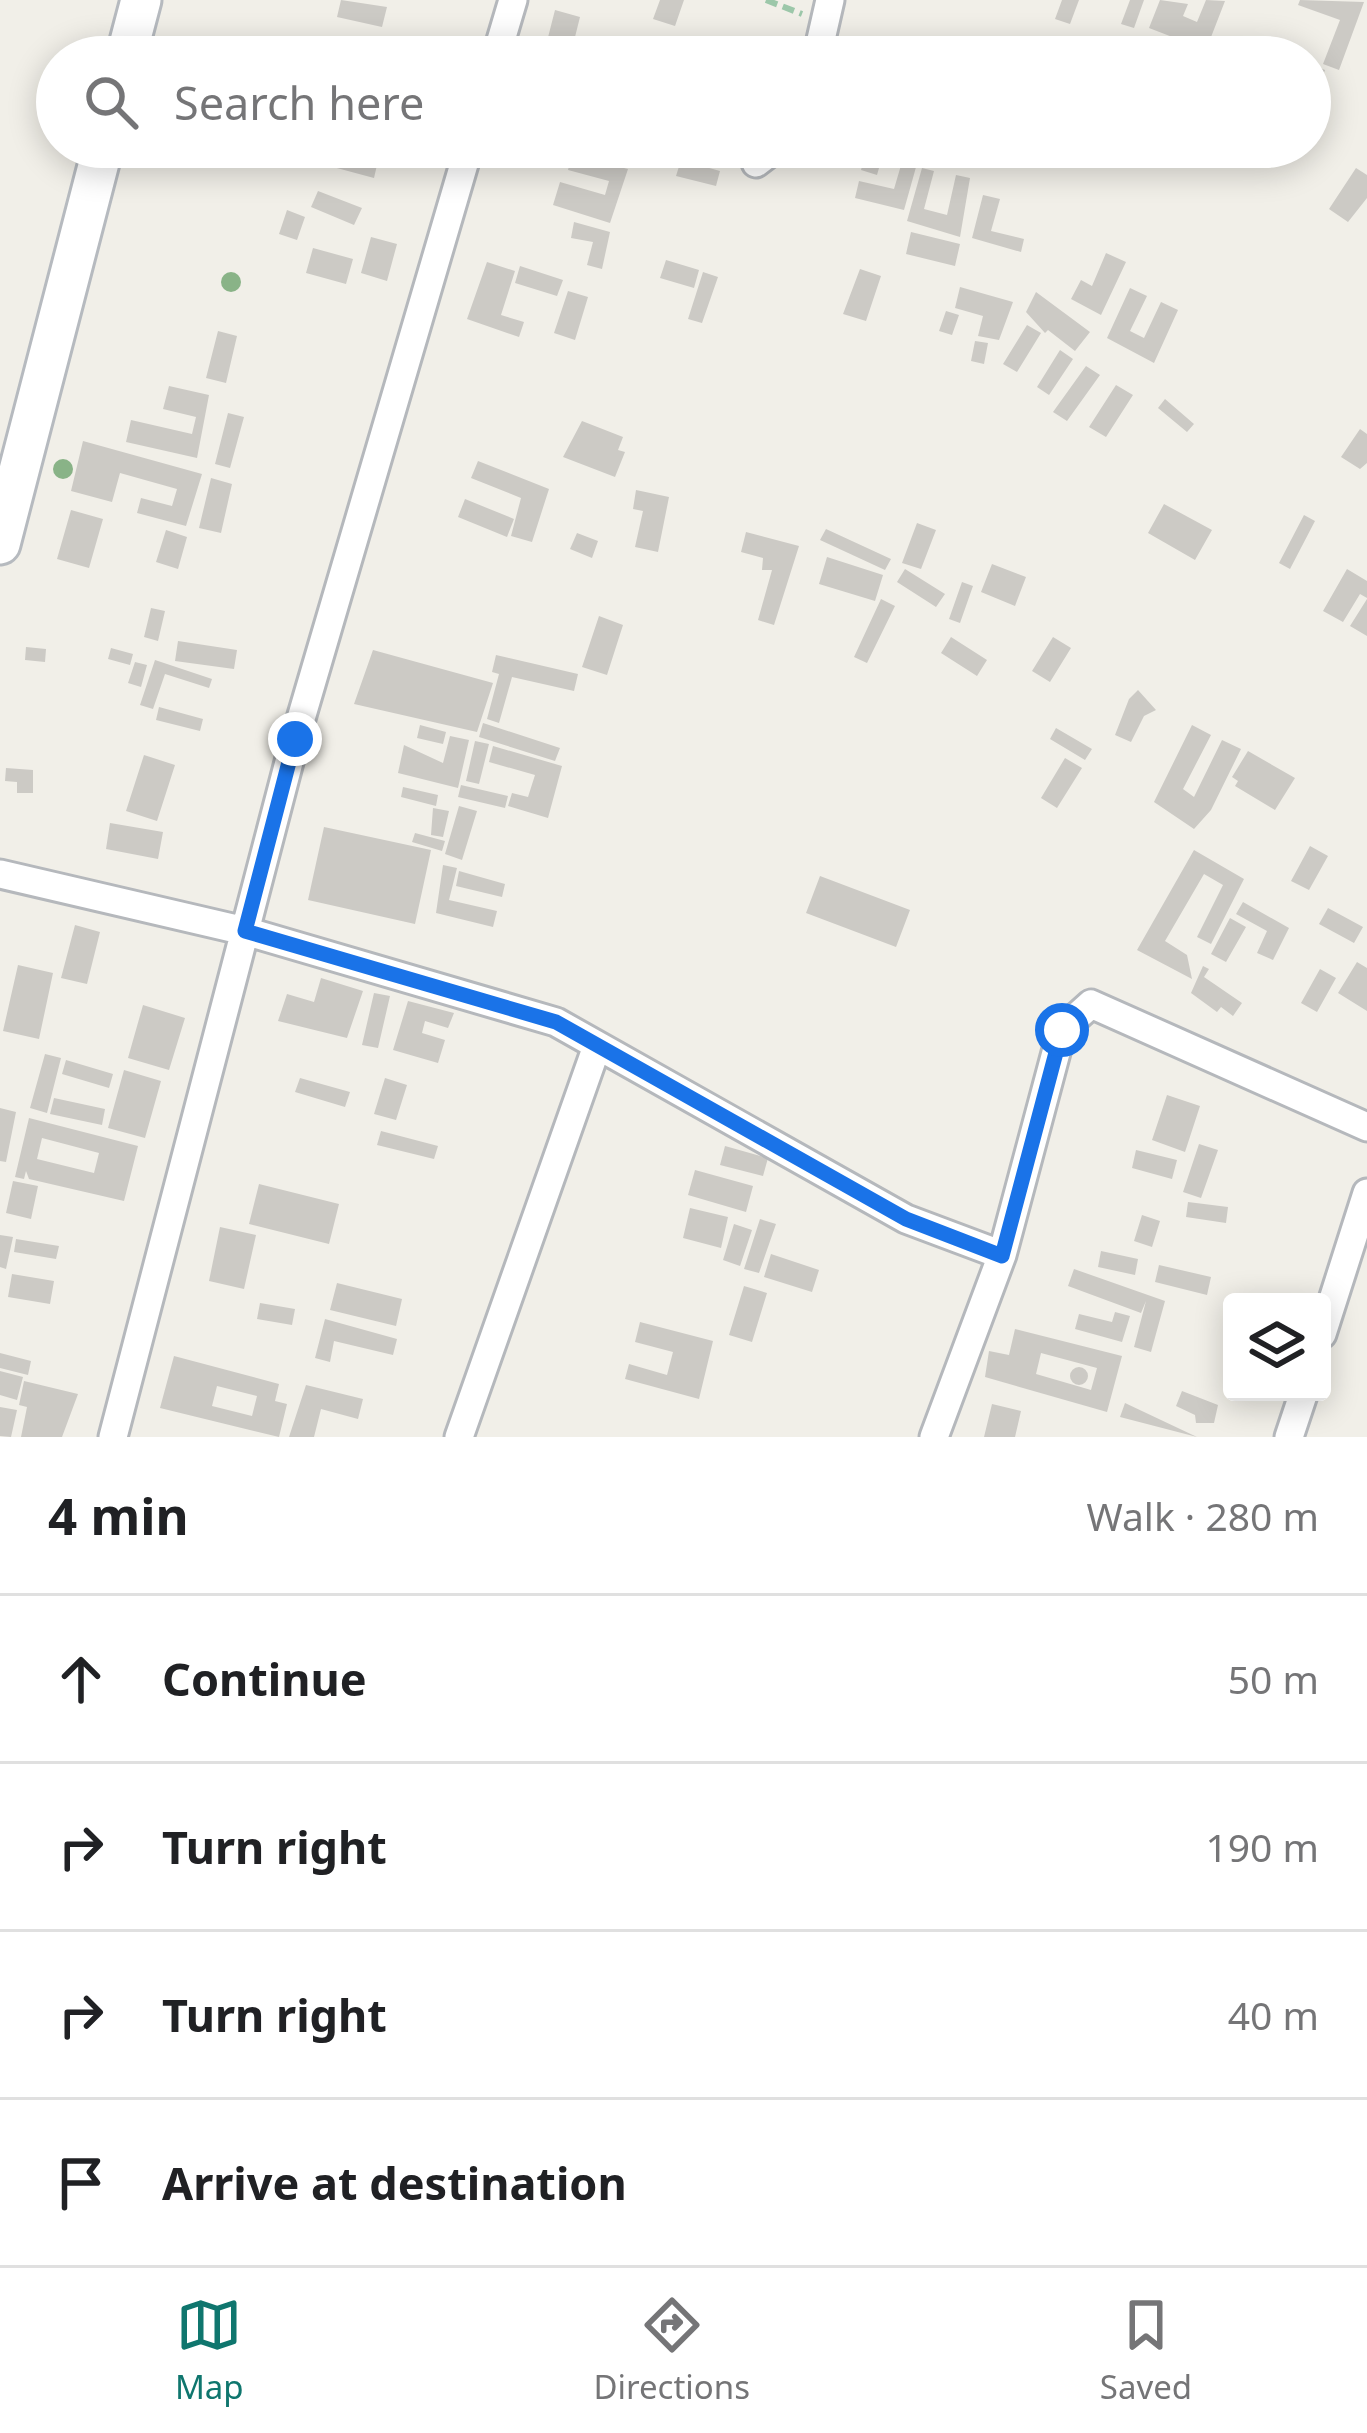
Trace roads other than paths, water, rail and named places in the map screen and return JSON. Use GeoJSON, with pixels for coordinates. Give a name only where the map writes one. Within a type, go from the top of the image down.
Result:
{"type":"FeatureCollection","features":[{"type":"Feature","properties":{"kind":"main road"},"geometry":{"type":"LineString","coordinates":[[132,36],[141,0]]}},
{"type":"Feature","properties":{"kind":"main road"},"geometry":{"type":"LineString","coordinates":[[0,544],[98,168]]}},
{"type":"Feature","properties":{"kind":"street"},"geometry":{"type":"LineString","coordinates":[[502,36],[513,0]]}},
{"type":"Feature","properties":{"kind":"street"},"geometry":{"type":"LineString","coordinates":[[113,1437],[295,739],[464,168]]}},
{"type":"Feature","properties":{"kind":"street"},"geometry":{"type":"LineString","coordinates":[[0,874],[245,931],[556,1022],[906,1219],[1002,1256]]}},
{"type":"Feature","properties":{"kind":"street"},"geometry":{"type":"LineString","coordinates":[[934,1437],[1002,1256],[1062,1030],[1091,1004],[1367,1127]]}},
{"type":"Feature","properties":{"kind":"street"},"geometry":{"type":"LineString","coordinates":[[459,1437],[597,1046]]}},
{"type":"Feature","properties":{"kind":"street"},"geometry":{"type":"LineString","coordinates":[[1331,1306],[1367,1193]]}},
{"type":"Feature","properties":{"kind":"street"},"geometry":{"type":"LineString","coordinates":[[1289,1437],[1301,1401]]}}]}
